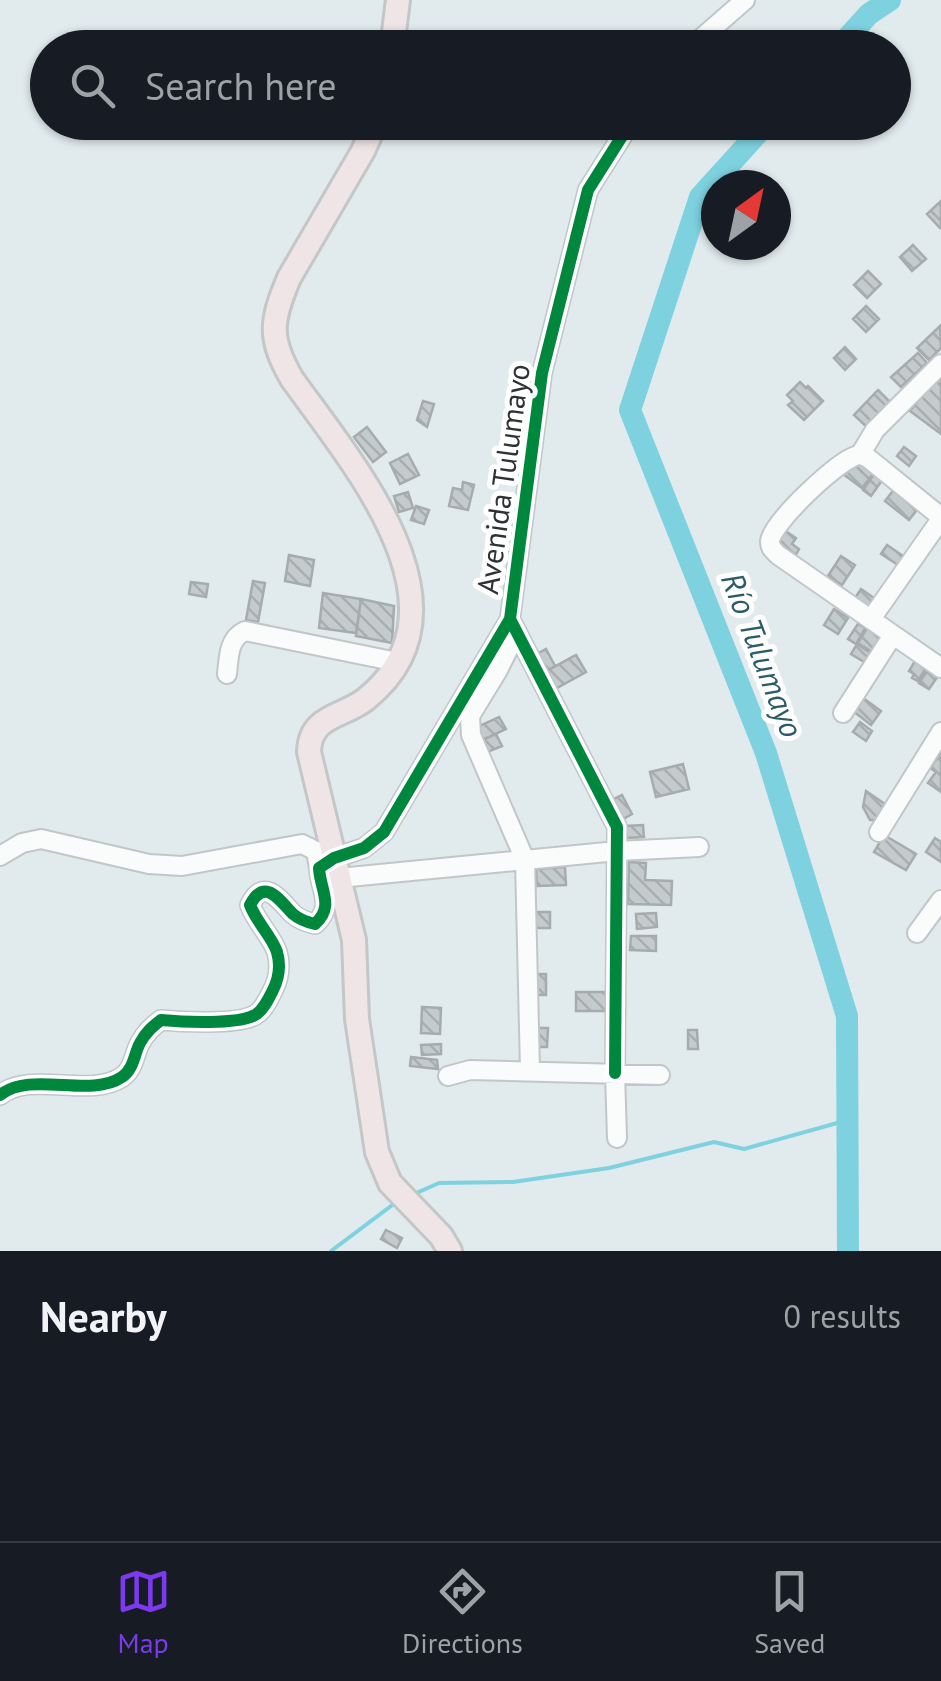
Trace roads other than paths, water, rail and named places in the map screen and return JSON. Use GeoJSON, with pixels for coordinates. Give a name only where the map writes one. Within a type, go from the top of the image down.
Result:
{"type":"FeatureCollection","features":[{"type":"Feature","properties":{"kind":"main road"},"geometry":{"type":"LineString","coordinates":[[394,30],[398,0]]}},
{"type":"Feature","properties":{"kind":"main road"},"geometry":{"type":"LineString","coordinates":[[368,140],[289,278],[280,299],[274,332],[280,360],[378,502],[401,554],[409,586],[409,636],[397,662],[365,700],[312,732],[309,752],[331,868],[354,940],[357,1019],[376,1152],[390,1183],[441,1236],[450,1251]]}},
{"type":"Feature","properties":{"kind":"street"},"geometry":{"type":"LineString","coordinates":[[711,30],[745,0]]}},
{"type":"Feature","properties":{"kind":"street","name":"Avenida Tulumayo"},"geometry":{"type":"LineString","coordinates":[[617,1138],[618,827],[514,625],[542,372],[588,190],[620,140]]}},
{"type":"Feature","properties":{"kind":"street"},"geometry":{"type":"LineString","coordinates":[[860,455],[874,430],[941,364]]}},
{"type":"Feature","properties":{"kind":"street"},"geometry":{"type":"LineString","coordinates":[[871,619],[941,518],[860,455],[795,504],[773,532],[770,546],[778,555],[941,668]]}},
{"type":"Feature","properties":{"kind":"street"},"geometry":{"type":"LineString","coordinates":[[514,625],[498,670],[470,716],[471,735],[525,860],[530,1070]]}},
{"type":"Feature","properties":{"kind":"street"},"geometry":{"type":"LineString","coordinates":[[0,1094],[8,1088],[42,1084],[96,1086],[123,1076],[148,1030],[161,1020],[187,1022],[254,1016],[278,980],[280,964],[276,947],[250,905],[254,897],[265,892],[274,894],[304,922],[315,924],[322,917],[327,908],[320,883],[331,868],[384,832],[514,625]]}},
{"type":"Feature","properties":{"kind":"street"},"geometry":{"type":"LineString","coordinates":[[227,674],[231,644],[245,632],[397,662]]}},
{"type":"Feature","properties":{"kind":"street"},"geometry":{"type":"LineString","coordinates":[[843,713],[894,635]]}},
{"type":"Feature","properties":{"kind":"street"},"geometry":{"type":"LineString","coordinates":[[879,832],[941,733]]}},
{"type":"Feature","properties":{"kind":"street"},"geometry":{"type":"LineString","coordinates":[[0,856],[22,843],[41,838],[149,864],[182,866],[302,844],[316,851],[331,868]]}},
{"type":"Feature","properties":{"kind":"street"},"geometry":{"type":"LineString","coordinates":[[331,868],[525,860],[699,847]]}},
{"type":"Feature","properties":{"kind":"street"},"geometry":{"type":"LineString","coordinates":[[916,933],[941,900]]}},
{"type":"Feature","properties":{"kind":"street"},"geometry":{"type":"LineString","coordinates":[[448,1076],[470,1070],[660,1075]]}},
{"type":"Feature","properties":{"kind":"waterway","name":"Río Tulumayo"},"geometry":{"type":"LineString","coordinates":[[854,30],[890,0]]}},
{"type":"Feature","properties":{"kind":"waterway","name":"Río Tulumayo"},"geometry":{"type":"LineString","coordinates":[[752,140],[700,197],[630,410],[766,753],[847,1016],[848,1251]]}},
{"type":"Feature","properties":{"kind":"waterway"},"geometry":{"type":"LineString","coordinates":[[412,1195],[439,1183],[513,1182],[609,1168],[714,1142],[744,1149],[848,1120]]}},
{"type":"Feature","properties":{"kind":"waterway"},"geometry":{"type":"LineString","coordinates":[[331,1251],[395,1203]]}}]}
